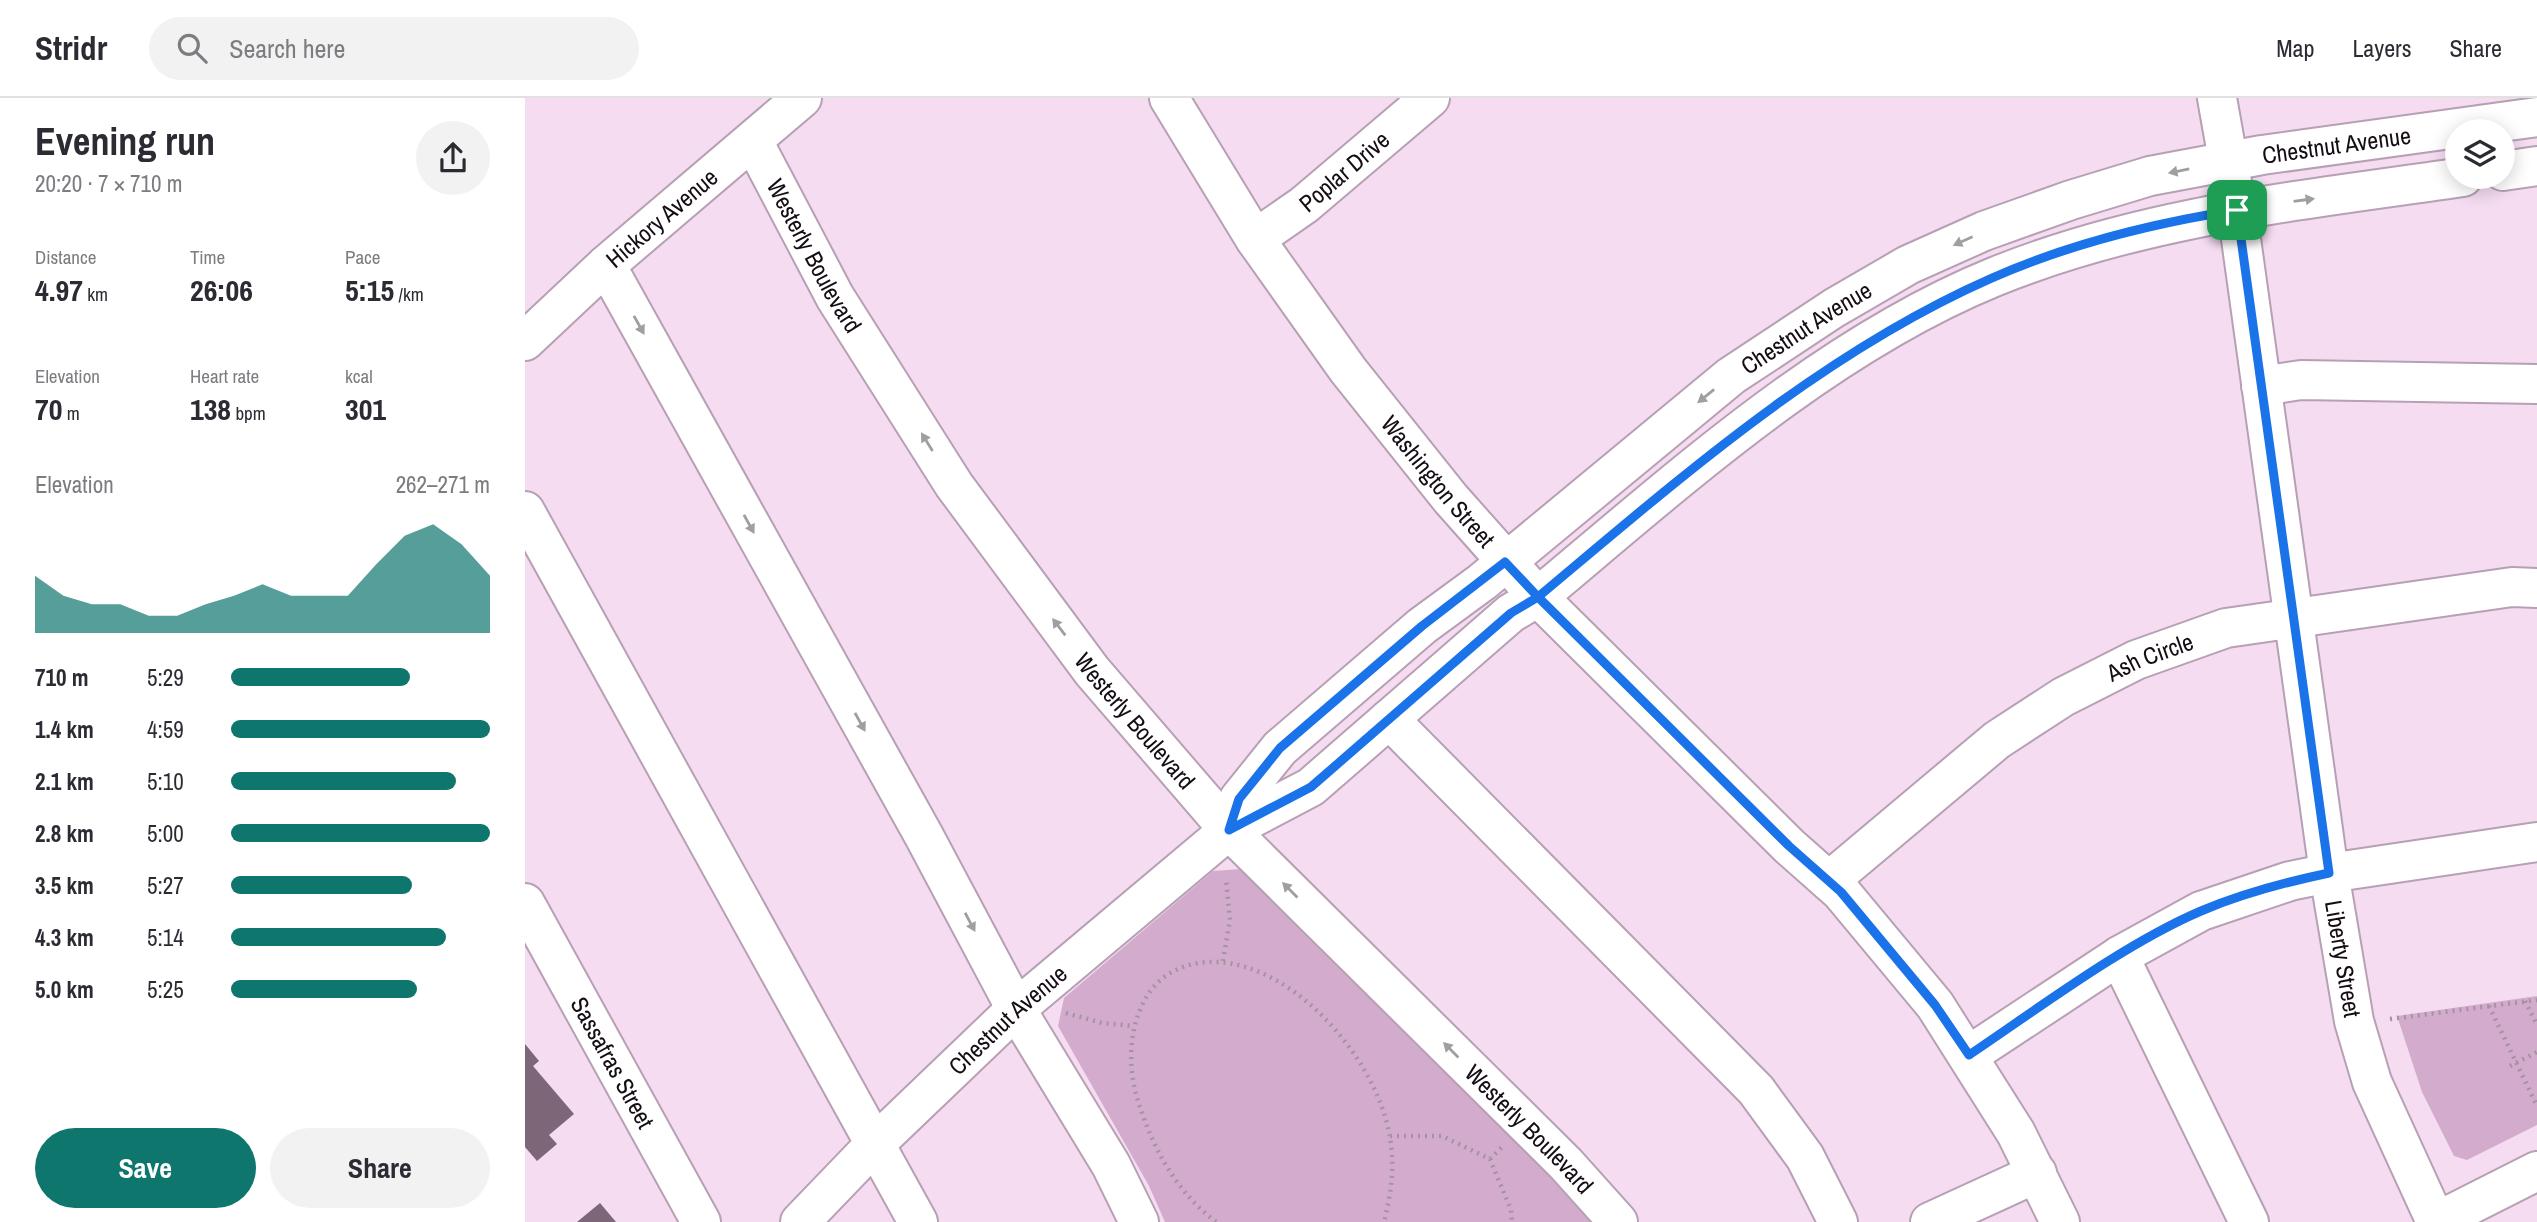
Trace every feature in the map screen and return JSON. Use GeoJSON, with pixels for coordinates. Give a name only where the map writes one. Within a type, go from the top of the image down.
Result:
{"type":"FeatureCollection","features":[{"type":"Feature","properties":{"kind":"street","name":"Hickory Avenue"},"geometry":{"type":"LineString","coordinates":[[525,341],[605,265],[802,98]]}},
{"type":"Feature","properties":{"kind":"street","name":"Washington Street"},"geometry":{"type":"LineString","coordinates":[[1169,98],[1255,239],[1347,370],[1505,562],[1789,846],[1829,881],[1935,1005],[1969,1055],[2037,1173],[2060,1222]]}},
{"type":"Feature","properties":{"kind":"street","name":"Poplar Drive"},"geometry":{"type":"LineString","coordinates":[[1255,239],[1304,205],[1430,98]]}},
{"type":"Feature","properties":{"kind":"street","name":"Liberty Street"},"geometry":{"type":"LineString","coordinates":[[2217,98],[2237,210],[2329,873],[2354,1021],[2372,1082],[2436,1222]]}},
{"type":"Feature","properties":{"kind":"street","name":"Chestnut Avenue"},"geometry":{"type":"LineString","coordinates":[[1229,830],[1239,799],[1280,748],[1422,626],[1505,562],[1731,376],[1835,308],[1908,265],[1984,232],[2071,200],[2150,177],[2228,160],[2537,117]]}},
{"type":"Feature","properties":{"kind":"street","name":"Westerly Boulevard"},"geometry":{"type":"LineString","coordinates":[[753,141],[835,298],[954,485],[1092,671],[1229,830],[1566,1164],[1618,1222]]}},
{"type":"Feature","properties":{"kind":"street"},"geometry":{"type":"LineString","coordinates":[[2515,169],[2537,166]]}},
{"type":"Feature","properties":{"kind":"street","name":"Chestnut Avenue"},"geometry":{"type":"LineString","coordinates":[[800,1222],[875,1144],[1016,1009],[1229,830],[1311,787],[1511,613],[1538,597],[1788,395],[1928,309],[1993,277],[2062,253],[2140,230],[2237,210],[2445,180]]}},
{"type":"Feature","properties":{"kind":"street"},"geometry":{"type":"LineString","coordinates":[[605,265],[924,836],[1016,1009],[1111,1165],[1139,1222]]}},
{"type":"Feature","properties":{"kind":"street"},"geometry":{"type":"LineString","coordinates":[[2261,386],[2301,380],[2537,384]]}},
{"type":"Feature","properties":{"kind":"street"},"geometry":{"type":"LineString","coordinates":[[525,511],[918,1222]]}},
{"type":"Feature","properties":{"kind":"street","name":"Ash Circle"},"geometry":{"type":"LineString","coordinates":[[1829,881],[1997,740],[2063,697],[2136,660],[2226,628],[2512,587],[2537,588]]}},
{"type":"Feature","properties":{"kind":"street"},"geometry":{"type":"LineString","coordinates":[[1389,719],[1756,1090],[1805,1157],[1838,1222]]}},
{"type":"Feature","properties":{"kind":"street"},"geometry":{"type":"LineString","coordinates":[[1969,1055],[2119,956],[2200,911],[2290,881],[2329,873],[2537,842]]}},
{"type":"Feature","properties":{"kind":"street","name":"Sassafras Street"},"geometry":{"type":"LineString","coordinates":[[531,928],[702,1222]]}},
{"type":"Feature","properties":{"kind":"street"},"geometry":{"type":"LineString","coordinates":[[2119,956],[2249,1222]]}},
{"type":"Feature","properties":{"kind":"street"},"geometry":{"type":"LineString","coordinates":[[2436,1222],[2537,1171]]}},
{"type":"Feature","properties":{"kind":"street"},"geometry":{"type":"LineString","coordinates":[[1930,1222],[2037,1173]]}},
{"type":"Feature","properties":{"kind":"path"},"geometry":{"type":"LineString","coordinates":[[1223,961],[1230,920],[1226,874]]}},
{"type":"Feature","properties":{"kind":"path"},"geometry":{"type":"LineString","coordinates":[[1216,1222],[1170,1174],[1146,1128],[1131,1076],[1133,1026],[1145,996],[1162,977],[1188,965],[1223,961],[1266,973],[1309,1002],[1346,1042],[1374,1089],[1390,1136],[1393,1174],[1384,1222]]}},
{"type":"Feature","properties":{"kind":"path"},"geometry":{"type":"LineString","coordinates":[[2390,1019],[2537,1000]]}},
{"type":"Feature","properties":{"kind":"path"},"geometry":{"type":"LineString","coordinates":[[2525,1001],[2537,1025]]}},
{"type":"Feature","properties":{"kind":"path"},"geometry":{"type":"LineString","coordinates":[[2489,1006],[2537,1106]]}},
{"type":"Feature","properties":{"kind":"path"},"geometry":{"type":"LineString","coordinates":[[1058,1011],[1102,1023],[1133,1026]]}},
{"type":"Feature","properties":{"kind":"path"},"geometry":{"type":"LineString","coordinates":[[2510,1066],[2537,1052]]}},
{"type":"Feature","properties":{"kind":"path"},"geometry":{"type":"LineString","coordinates":[[1390,1136],[1443,1136],[1490,1159],[1511,1210],[1512,1222]]}},
{"type":"Feature","properties":{"kind":"shaded area"},"geometry":{"type":"Polygon","coordinates":[[[1241,869],[1545,1168],[1596,1222],[1165,1222],[1149,1186],[1058,1026],[1064,998],[1213,871],[1241,869]]]}},
{"type":"Feature","properties":{"kind":"shaded area"},"geometry":{"type":"Polygon","coordinates":[[[2537,996],[2537,1125],[2467,1160],[2454,1156],[2422,1092],[2397,1016],[2537,996]]]}},
{"type":"Feature","properties":{"kind":"building"},"geometry":{"type":"Polygon","coordinates":[[[525,1044],[539,1061],[533,1066],[574,1114],[549,1135],[557,1144],[537,1161],[525,1147],[525,1044]]]}},
{"type":"Feature","properties":{"kind":"building"},"geometry":{"type":"Polygon","coordinates":[[[600,1203],[616,1222],[577,1222],[600,1203]]]}},
{"type":"Feature","properties":{"kind":"route"},"geometry":{"type":"LineString","coordinates":[[2237,210],[2126,233],[2062,253],[1993,277],[1928,309],[1788,395],[1538,597],[1505,562],[1422,626],[1280,748],[1239,799],[1229,830],[1311,787],[1511,613],[1538,597],[1789,846],[1841,892],[1935,1005],[1969,1055],[2119,956],[2200,911],[2290,881],[2329,873],[2237,210]]}}]}
